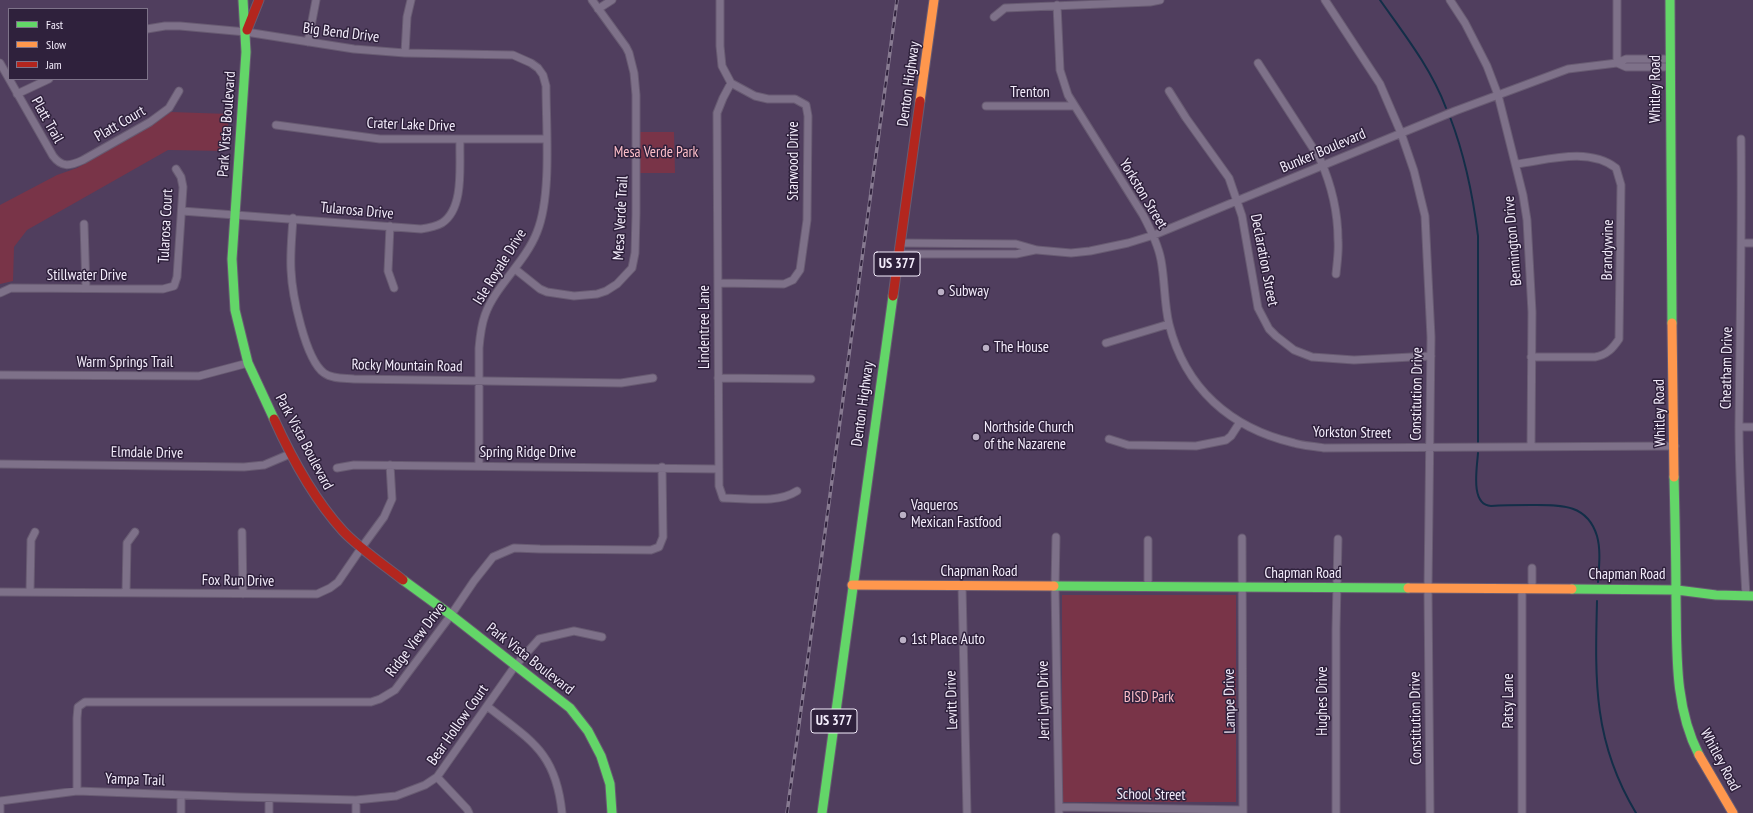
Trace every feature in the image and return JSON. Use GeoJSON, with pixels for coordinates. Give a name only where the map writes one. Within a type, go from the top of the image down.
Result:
{"type":"FeatureCollection","features":[{"type":"Feature","properties":{"kind":"street","name":"Park Vista Boulevard"},"geometry":{"type":"LineString","coordinates":[[243,0],[246,32],[232,259],[235,310],[248,364],[290,454],[319,502],[344,532],[417,592],[452,615],[570,708],[590,734],[606,767],[611,792],[612,813]]}},
{"type":"Feature","properties":{"kind":"street","name":"Park Vista Boulevard"},"geometry":{"type":"LineString","coordinates":[[246,32],[259,0]]}},
{"type":"Feature","properties":{"kind":"street"},"geometry":{"type":"LineString","coordinates":[[308,42],[316,0]]}},
{"type":"Feature","properties":{"kind":"street"},"geometry":{"type":"LineString","coordinates":[[405,53],[407,17],[411,0]]}},
{"type":"Feature","properties":{"kind":"street","name":"Mesa Verde Trail"},"geometry":{"type":"LineString","coordinates":[[515,269],[540,289],[547,292],[574,296],[597,294],[606,291],[617,284],[632,268],[635,253],[636,214],[636,95],[634,73],[629,54],[613,28],[592,0]]}},
{"type":"Feature","properties":{"kind":"street"},"geometry":{"type":"LineString","coordinates":[[598,8],[612,0]]}},
{"type":"Feature","properties":{"kind":"street"},"geometry":{"type":"LineString","coordinates":[[720,0],[720,46],[722,66],[731,83]]}},
{"type":"Feature","properties":{"kind":"street","name":"Denton Highway"},"geometry":{"type":"LineString","coordinates":[[822,813],[852,585],[934,0]]}},
{"type":"Feature","properties":{"kind":"street"},"geometry":{"type":"LineString","coordinates":[[994,17],[1005,8],[1150,2],[1160,0]]}},
{"type":"Feature","properties":{"kind":"street","name":"Constitution Drive"},"geometry":{"type":"LineString","coordinates":[[1325,0],[1374,73],[1401,133],[1414,171],[1425,216],[1431,356],[1428,589],[1430,813]]}},
{"type":"Feature","properties":{"kind":"street","name":"Bennington Drive"},"geometry":{"type":"LineString","coordinates":[[1450,0],[1465,23],[1487,66],[1498,95],[1517,164],[1527,220],[1532,312],[1531,447]]}},
{"type":"Feature","properties":{"kind":"street"},"geometry":{"type":"LineString","coordinates":[[1617,0],[1617,63]]}},
{"type":"Feature","properties":{"kind":"street","name":"Whitley Road"},"geometry":{"type":"LineString","coordinates":[[1670,0],[1671,243],[1677,662],[1682,708],[1697,750],[1733,813]]}},
{"type":"Feature","properties":{"kind":"street","name":"Yorkston Street"},"geometry":{"type":"LineString","coordinates":[[1057,5],[1060,70],[1068,95],[1143,215],[1154,236],[1161,260],[1169,324],[1185,367],[1193,380],[1214,403],[1240,422],[1255,430],[1294,443],[1324,448],[1430,446],[1675,446]]}},
{"type":"Feature","properties":{"kind":"street","name":"Big Bend Drive"},"geometry":{"type":"LineString","coordinates":[[148,29],[165,26],[180,26],[246,32],[354,49],[405,53],[513,55],[531,63]]}},
{"type":"Feature","properties":{"kind":"street","name":"Platt Trail"},"geometry":{"type":"LineString","coordinates":[[0,63],[8,78]]}},
{"type":"Feature","properties":{"kind":"street","name":"Isle Royale Drive"},"geometry":{"type":"LineString","coordinates":[[479,466],[480,335],[485,314],[491,302],[530,248],[542,218],[546,174],[546,86],[543,74],[531,63]]}},
{"type":"Feature","properties":{"kind":"street"},"geometry":{"type":"LineString","coordinates":[[1258,63],[1286,103],[1323,165],[1332,191],[1336,220],[1338,240],[1336,274]]}},
{"type":"Feature","properties":{"kind":"street","name":"Bunker Boulevard"},"geometry":{"type":"LineString","coordinates":[[900,243],[1016,244],[1037,250],[1071,252],[1090,251],[1128,243],[1154,236],[1401,133],[1568,69],[1617,63],[1626,67],[1670,63]]}},
{"type":"Feature","properties":{"kind":"street","name":"Platt Trail"},"geometry":{"type":"LineString","coordinates":[[9,80],[53,156],[58,163],[64,166]]}},
{"type":"Feature","properties":{"kind":"street"},"geometry":{"type":"LineString","coordinates":[[17,94],[47,80]]}},
{"type":"Feature","properties":{"kind":"street","name":"Starwood Drive"},"geometry":{"type":"LineString","coordinates":[[718,283],[784,284],[793,280],[800,270],[807,220],[808,116],[806,105],[795,99],[768,99],[755,96],[731,83]]}},
{"type":"Feature","properties":{"kind":"street","name":"Lindentree Lane"},"geometry":{"type":"LineString","coordinates":[[731,83],[722,98],[717,113],[719,486],[723,498],[775,499],[789,496],[798,491]]}},
{"type":"Feature","properties":{"kind":"street","name":"Platt Court"},"geometry":{"type":"LineString","coordinates":[[64,166],[83,160],[150,122],[170,108],[179,91]]}},
{"type":"Feature","properties":{"kind":"street","name":"Declaration Street"},"geometry":{"type":"LineString","coordinates":[[1169,91],[1228,178],[1238,200],[1246,235],[1258,308],[1269,329],[1294,350],[1312,357],[1354,360],[1431,356]]}},
{"type":"Feature","properties":{"kind":"street","name":"Trenton"},"geometry":{"type":"LineString","coordinates":[[986,106],[1074,106]]}},
{"type":"Feature","properties":{"kind":"street","name":"Crater Lake Drive"},"geometry":{"type":"LineString","coordinates":[[276,125],[380,139],[546,139]]}},
{"type":"Feature","properties":{"kind":"street","name":"Cheatham Drive"},"geometry":{"type":"LineString","coordinates":[[1741,139],[1742,243],[1739,427],[1740,472],[1750,596]]}},
{"type":"Feature","properties":{"kind":"street","name":"Tularosa Drive"},"geometry":{"type":"LineString","coordinates":[[182,211],[293,218],[421,229],[433,227],[442,223],[454,210],[457,198],[460,140]]}},
{"type":"Feature","properties":{"kind":"street","name":"Brandywine"},"geometry":{"type":"LineString","coordinates":[[1517,164],[1572,156],[1585,156],[1600,160],[1616,168],[1621,185],[1619,339],[1610,350],[1602,356],[1531,357]]}},
{"type":"Feature","properties":{"kind":"street","name":"Tularosa Court"},"geometry":{"type":"LineString","coordinates":[[174,286],[177,277],[182,211],[181,177],[176,169]]}},
{"type":"Feature","properties":{"kind":"street","name":"Rocky Mountain Road"},"geometry":{"type":"LineString","coordinates":[[293,218],[291,254],[292,287],[306,344],[314,362],[324,374],[334,378],[354,379],[621,383],[653,378]]}},
{"type":"Feature","properties":{"kind":"street"},"geometry":{"type":"LineString","coordinates":[[84,224],[86,288]]}},
{"type":"Feature","properties":{"kind":"street"},"geometry":{"type":"LineString","coordinates":[[390,226],[388,271],[394,288]]}},
{"type":"Feature","properties":{"kind":"street"},"geometry":{"type":"LineString","coordinates":[[1742,243],[1753,243]]}},
{"type":"Feature","properties":{"kind":"street"},"geometry":{"type":"LineString","coordinates":[[972,244],[972,254]]}},
{"type":"Feature","properties":{"kind":"street","name":"Bunker Boulevard"},"geometry":{"type":"LineString","coordinates":[[899,254],[1016,254],[1037,250]]}},
{"type":"Feature","properties":{"kind":"street","name":"Stillwater Drive"},"geometry":{"type":"LineString","coordinates":[[0,293],[11,288],[164,289],[174,286]]}},
{"type":"Feature","properties":{"kind":"street"},"geometry":{"type":"LineString","coordinates":[[1106,343],[1169,324]]}},
{"type":"Feature","properties":{"kind":"street","name":"Warm Springs Trail"},"geometry":{"type":"LineString","coordinates":[[0,375],[199,376],[248,364]]}},
{"type":"Feature","properties":{"kind":"street"},"geometry":{"type":"LineString","coordinates":[[718,378],[811,379]]}},
{"type":"Feature","properties":{"kind":"street"},"geometry":{"type":"LineString","coordinates":[[1109,439],[1128,445],[1196,446],[1226,440],[1231,436],[1240,422]]}},
{"type":"Feature","properties":{"kind":"street"},"geometry":{"type":"LineString","coordinates":[[1739,427],[1753,427]]}},
{"type":"Feature","properties":{"kind":"street","name":"Elmdale Drive"},"geometry":{"type":"LineString","coordinates":[[0,464],[244,467],[264,465],[290,454]]}},
{"type":"Feature","properties":{"kind":"street","name":"Spring Ridge Drive"},"geometry":{"type":"LineString","coordinates":[[337,468],[354,465],[390,465],[662,467],[719,469]]}},
{"type":"Feature","properties":{"kind":"street","name":"Fox Run Drive"},"geometry":{"type":"LineString","coordinates":[[0,592],[317,594],[330,588],[338,582],[384,518],[392,499],[390,465]]}},
{"type":"Feature","properties":{"kind":"street","name":"Ridge View Drive"},"geometry":{"type":"LineString","coordinates":[[77,791],[77,718],[78,707],[85,702],[371,702],[380,699],[395,690],[452,615],[474,581],[493,557],[514,548],[651,550],[659,547],[663,537],[662,467]]}},
{"type":"Feature","properties":{"kind":"street"},"geometry":{"type":"LineString","coordinates":[[30,592],[31,540],[35,532]]}},
{"type":"Feature","properties":{"kind":"street"},"geometry":{"type":"LineString","coordinates":[[126,593],[127,543],[135,532]]}},
{"type":"Feature","properties":{"kind":"street"},"geometry":{"type":"LineString","coordinates":[[242,532],[243,594]]}},
{"type":"Feature","properties":{"kind":"street","name":"Jerri Lynn Drive"},"geometry":{"type":"LineString","coordinates":[[1056,537],[1055,587],[1059,810]]}},
{"type":"Feature","properties":{"kind":"street","name":"Lampe Drive"},"geometry":{"type":"LineString","coordinates":[[1242,538],[1243,812]]}},
{"type":"Feature","properties":{"kind":"street","name":"Hughes Drive"},"geometry":{"type":"LineString","coordinates":[[1336,813],[1338,539]]}},
{"type":"Feature","properties":{"kind":"street"},"geometry":{"type":"LineString","coordinates":[[1148,540],[1148,587]]}},
{"type":"Feature","properties":{"kind":"street"},"geometry":{"type":"LineString","coordinates":[[1532,568],[1532,589]]}},
{"type":"Feature","properties":{"kind":"street","name":"Chapman Road"},"geometry":{"type":"LineString","coordinates":[[852,585],[1607,589],[1677,590],[1716,596],[1750,596]]}},
{"type":"Feature","properties":{"kind":"street","name":"Levitt Drive"},"geometry":{"type":"LineString","coordinates":[[962,586],[967,813]]}},
{"type":"Feature","properties":{"kind":"street","name":"Patsy Lane"},"geometry":{"type":"LineString","coordinates":[[1522,589],[1522,813]]}},
{"type":"Feature","properties":{"kind":"street","name":"Bear Hollow Court"},"geometry":{"type":"LineString","coordinates":[[347,800],[396,796],[425,785],[437,776],[515,666],[539,639],[574,631],[602,637]]}},
{"type":"Feature","properties":{"kind":"street"},"geometry":{"type":"LineString","coordinates":[[487,706],[537,746],[550,765],[556,781],[562,813]]}},
{"type":"Feature","properties":{"kind":"street"},"geometry":{"type":"LineString","coordinates":[[437,776],[469,813]]}},
{"type":"Feature","properties":{"kind":"street","name":"Yampa Trail"},"geometry":{"type":"LineString","coordinates":[[0,801],[77,791],[347,800]]}},
{"type":"Feature","properties":{"kind":"street"},"geometry":{"type":"LineString","coordinates":[[180,795],[181,813]]}},
{"type":"Feature","properties":{"kind":"street"},"geometry":{"type":"LineString","coordinates":[[269,798],[269,813]]}},
{"type":"Feature","properties":{"kind":"street"},"geometry":{"type":"LineString","coordinates":[[356,800],[356,813]]}},
{"type":"Feature","properties":{"kind":"street"},"geometry":{"type":"LineString","coordinates":[[0,801],[0,813]]}},
{"type":"Feature","properties":{"kind":"street","name":"School Street"},"geometry":{"type":"LineString","coordinates":[[1059,810],[1243,812]]}},
{"type":"Feature","properties":{"kind":"green space"},"geometry":{"type":"Polygon","coordinates":[[[171,112],[229,114],[226,151],[168,150],[27,230],[14,247],[13,281],[0,284],[0,205],[57,175],[77,168],[142,131],[171,112]]]}},
{"type":"Feature","properties":{"kind":"green space","name":"Mesa Verde Park"},"geometry":{"type":"Polygon","coordinates":[[[638,132],[674,132],[675,173],[638,173],[638,132]]]}},
{"type":"Feature","properties":{"kind":"green space","name":"BISD Park"},"geometry":{"type":"Polygon","coordinates":[[[1062,595],[1236,595],[1236,802],[1062,802],[1062,595]]]}},
{"type":"Feature","properties":{"kind":"waterway"},"geometry":{"type":"LineString","coordinates":[[1380,0],[1425,65],[1446,108]]}},
{"type":"Feature","properties":{"kind":"waterway"},"geometry":{"type":"LineString","coordinates":[[1450,117],[1468,176],[1478,236],[1478,442]]}},
{"type":"Feature","properties":{"kind":"waterway"},"geometry":{"type":"LineString","coordinates":[[1478,453],[1476,485],[1477,493],[1484,504],[1491,506],[1562,506],[1571,508],[1586,517],[1592,525],[1598,541],[1598,582]]}},
{"type":"Feature","properties":{"kind":"waterway"},"geometry":{"type":"LineString","coordinates":[[1597,601],[1597,684],[1604,736],[1611,761],[1622,787],[1636,813]]}},
{"type":"Feature","properties":{"kind":"railway"},"geometry":{"type":"LineString","coordinates":[[787,813],[897,0]]}},
{"type":"Feature","properties":{"kind":"traffic: fast"},"geometry":{"type":"LineString","coordinates":[[243,0],[246,52],[232,259],[235,310],[248,363],[274,419]]}},
{"type":"Feature","properties":{"kind":"traffic: fast"},"geometry":{"type":"LineString","coordinates":[[1670,0],[1672,323]]}},
{"type":"Feature","properties":{"kind":"traffic: fast"},"geometry":{"type":"LineString","coordinates":[[822,813],[893,296]]}},
{"type":"Feature","properties":{"kind":"traffic: fast"},"geometry":{"type":"LineString","coordinates":[[1674,477],[1676,639],[1678,678],[1685,717],[1699,755]]}},
{"type":"Feature","properties":{"kind":"traffic: fast"},"geometry":{"type":"LineString","coordinates":[[403,580],[451,615],[570,708],[588,731],[601,756],[610,784],[612,813]]}},
{"type":"Feature","properties":{"kind":"traffic: fast"},"geometry":{"type":"LineString","coordinates":[[1054,586],[1408,588]]}},
{"type":"Feature","properties":{"kind":"traffic: fast"},"geometry":{"type":"LineString","coordinates":[[1572,589],[1677,590],[1716,595],[1753,596]]}},
{"type":"Feature","properties":{"kind":"traffic: slow"},"geometry":{"type":"LineString","coordinates":[[920,101],[934,0]]}},
{"type":"Feature","properties":{"kind":"traffic: slow"},"geometry":{"type":"LineString","coordinates":[[1672,323],[1674,477]]}},
{"type":"Feature","properties":{"kind":"traffic: slow"},"geometry":{"type":"LineString","coordinates":[[852,585],[1054,586]]}},
{"type":"Feature","properties":{"kind":"traffic: slow"},"geometry":{"type":"LineString","coordinates":[[1408,588],[1572,589]]}},
{"type":"Feature","properties":{"kind":"traffic: slow"},"geometry":{"type":"LineString","coordinates":[[1699,755],[1733,813]]}},
{"type":"Feature","properties":{"kind":"traffic: jam"},"geometry":{"type":"LineString","coordinates":[[247,30],[259,0]]}},
{"type":"Feature","properties":{"kind":"traffic: jam"},"geometry":{"type":"LineString","coordinates":[[893,296],[920,101]]}},
{"type":"Feature","properties":{"kind":"traffic: jam"},"geometry":{"type":"LineString","coordinates":[[274,419],[304,478],[332,518],[356,544],[403,580]]}},
{"type":"Feature","properties":{"kind":"place","name":"Subway"},"geometry":{"type":"Point","coordinates":[941,292]}},
{"type":"Feature","properties":{"kind":"place","name":"The House"},"geometry":{"type":"Point","coordinates":[986,348]}},
{"type":"Feature","properties":{"kind":"place","name":"Northside Church of the Nazarene"},"geometry":{"type":"Point","coordinates":[976,437]}},
{"type":"Feature","properties":{"kind":"place","name":"Vaqueros Mexican Fastfood"},"geometry":{"type":"Point","coordinates":[903,515]}},
{"type":"Feature","properties":{"kind":"place","name":"1st Place Auto"},"geometry":{"type":"Point","coordinates":[903,640]}}]}
